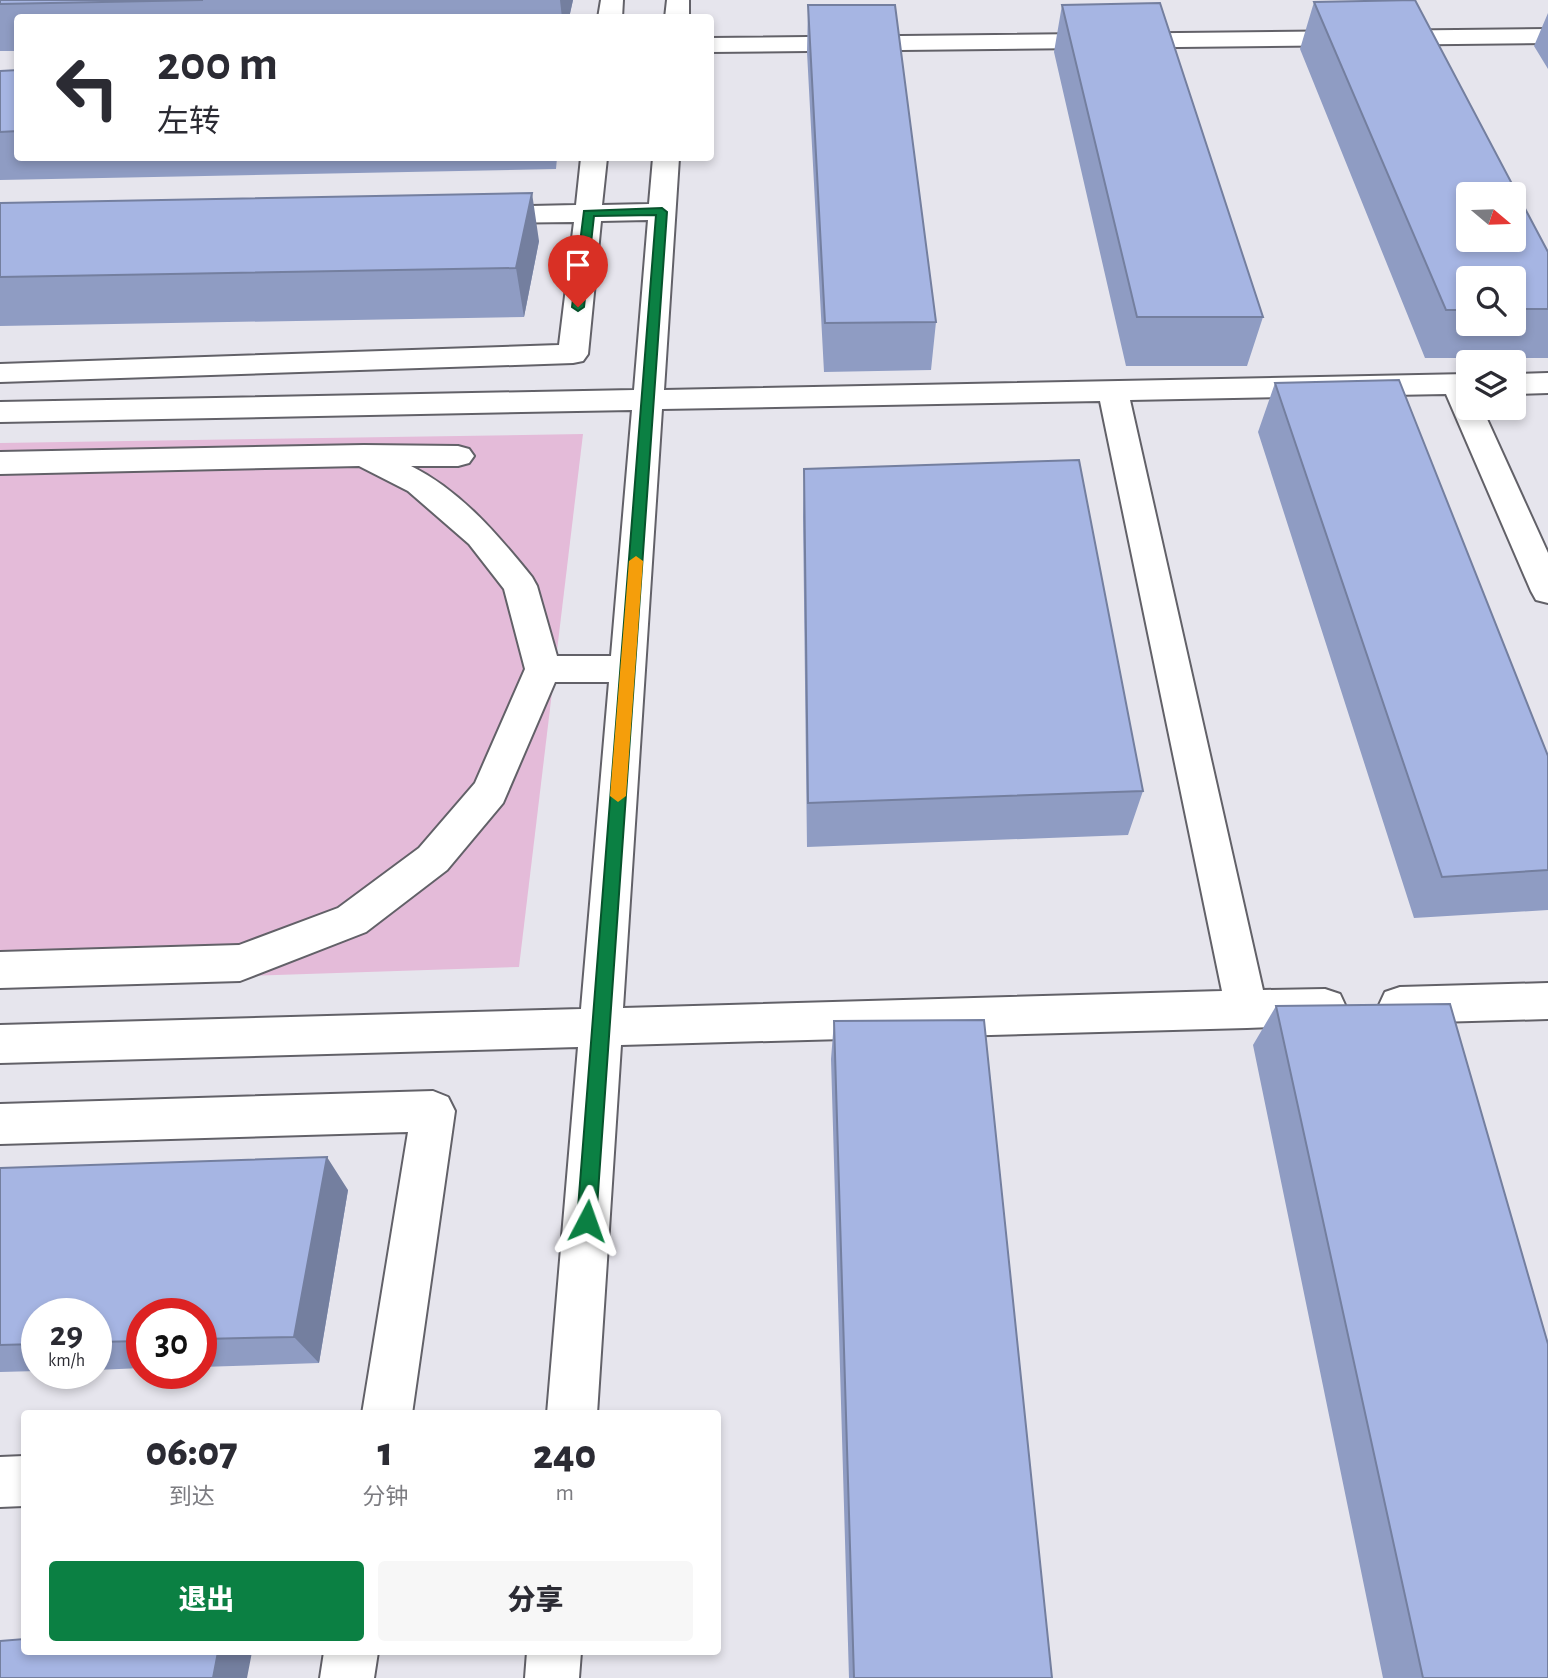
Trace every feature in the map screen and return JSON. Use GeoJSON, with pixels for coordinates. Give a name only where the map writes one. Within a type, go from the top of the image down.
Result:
{"type":"FeatureCollection","features":[{"type":"Feature","properties":{"kind":"street"},"geometry":{"type":"LineString","coordinates":[[714,45],[1548,36]]}},
{"type":"Feature","properties":{"kind":"street"},"geometry":{"type":"LineString","coordinates":[[0,373],[573,355],[594,161]]}},
{"type":"Feature","properties":{"kind":"street"},"geometry":{"type":"LineString","coordinates":[[572,1410],[666,161]]}},
{"type":"Feature","properties":{"kind":"street"},"geometry":{"type":"LineString","coordinates":[[452,216],[662,212]]}},
{"type":"Feature","properties":{"kind":"street"},"geometry":{"type":"LineString","coordinates":[[1526,384],[1548,383]]}},
{"type":"Feature","properties":{"kind":"street"},"geometry":{"type":"LineString","coordinates":[[0,412],[1456,385]]}},
{"type":"Feature","properties":{"kind":"street"},"geometry":{"type":"LineString","coordinates":[[1113,391],[1247,1010]]}},
{"type":"Feature","properties":{"kind":"street"},"geometry":{"type":"LineString","coordinates":[[1477,420],[1548,591]]}},
{"type":"Feature","properties":{"kind":"street"},"geometry":{"type":"LineString","coordinates":[[0,970],[240,963],[352,920],[433,859],[490,792],[543,669],[520,586],[481,536],[419,483],[364,455]]}},
{"type":"Feature","properties":{"kind":"street"},"geometry":{"type":"LineString","coordinates":[[0,463],[364,455],[458,456]]}},
{"type":"Feature","properties":{"kind":"street"},"geometry":{"type":"LineString","coordinates":[[543,669],[628,669]]}},
{"type":"Feature","properties":{"kind":"street"},"geometry":{"type":"LineString","coordinates":[[0,1044],[1548,1001]]}},
{"type":"Feature","properties":{"kind":"street"},"geometry":{"type":"LineString","coordinates":[[0,1124],[433,1111],[388,1410]]}},
{"type":"Feature","properties":{"kind":"street"},"geometry":{"type":"LineString","coordinates":[[0,1482],[21,1481]]}},
{"type":"Feature","properties":{"kind":"street"},"geometry":{"type":"LineString","coordinates":[[347,1678],[351,1655]]}},
{"type":"Feature","properties":{"kind":"street"},"geometry":{"type":"LineString","coordinates":[[552,1678],[554,1655]]}},
{"type":"Feature","properties":{"kind":"shaded area"},"geometry":{"type":"Polygon","coordinates":[[[583,434],[519,967],[0,984],[0,443],[583,434]]]}},
{"type":"Feature","properties":{"kind":"building"},"geometry":{"type":"Polygon","coordinates":[[[0,0],[203,0],[0,4],[0,0]]]}},
{"type":"Feature","properties":{"kind":"building"},"geometry":{"type":"Polygon","coordinates":[[[1415,0],[1511,182],[1456,182],[1456,252],[1526,252],[1526,210],[1548,252],[1548,309],[1526,309],[1526,266],[1456,266],[1456,310],[1446,310],[1314,2],[1415,0]]]}},
{"type":"Feature","properties":{"kind":"building"},"geometry":{"type":"Polygon","coordinates":[[[1160,3],[1263,317],[1137,317],[1062,5],[1160,3]]]}},
{"type":"Feature","properties":{"kind":"building"},"geometry":{"type":"Polygon","coordinates":[[[808,5],[895,5],[936,322],[825,323],[808,5]]]}},
{"type":"Feature","properties":{"kind":"building"},"geometry":{"type":"Polygon","coordinates":[[[14,70],[14,131],[0,132],[0,71],[14,70]]]}},
{"type":"Feature","properties":{"kind":"building"},"geometry":{"type":"Polygon","coordinates":[[[532,193],[516,268],[0,277],[0,203],[532,193]]]}},
{"type":"Feature","properties":{"kind":"building"},"geometry":{"type":"Polygon","coordinates":[[[1399,380],[1548,756],[1548,870],[1442,877],[1275,383],[1399,380]]]}},
{"type":"Feature","properties":{"kind":"building"},"geometry":{"type":"Polygon","coordinates":[[[1079,460],[1143,791],[808,803],[804,469],[1079,460]]]}},
{"type":"Feature","properties":{"kind":"building"},"geometry":{"type":"Polygon","coordinates":[[[1450,1004],[1548,1344],[1548,1678],[1423,1678],[1276,1006],[1450,1004]]]}},
{"type":"Feature","properties":{"kind":"building"},"geometry":{"type":"Polygon","coordinates":[[[984,1020],[1052,1678],[854,1678],[834,1021],[984,1020]]]}},
{"type":"Feature","properties":{"kind":"building"},"geometry":{"type":"Polygon","coordinates":[[[327,1157],[294,1337],[217,1339],[217,1298],[126,1298],[126,1341],[112,1342],[112,1298],[21,1298],[21,1344],[0,1345],[0,1168],[327,1157]]]}},
{"type":"Feature","properties":{"kind":"building"},"geometry":{"type":"Polygon","coordinates":[[[21,1639],[21,1655],[217,1655],[213,1678],[0,1678],[0,1641],[21,1639]]]}},
{"type":"Feature","properties":{"kind":"slow traffic"},"geometry":{"type":"LineString","coordinates":[[618,796],[636,561]]}},
{"type":"Feature","properties":{"kind":"route"},"geometry":{"type":"LineString","coordinates":[[578,307],[588,213],[662,212],[587,1221]]}}]}
